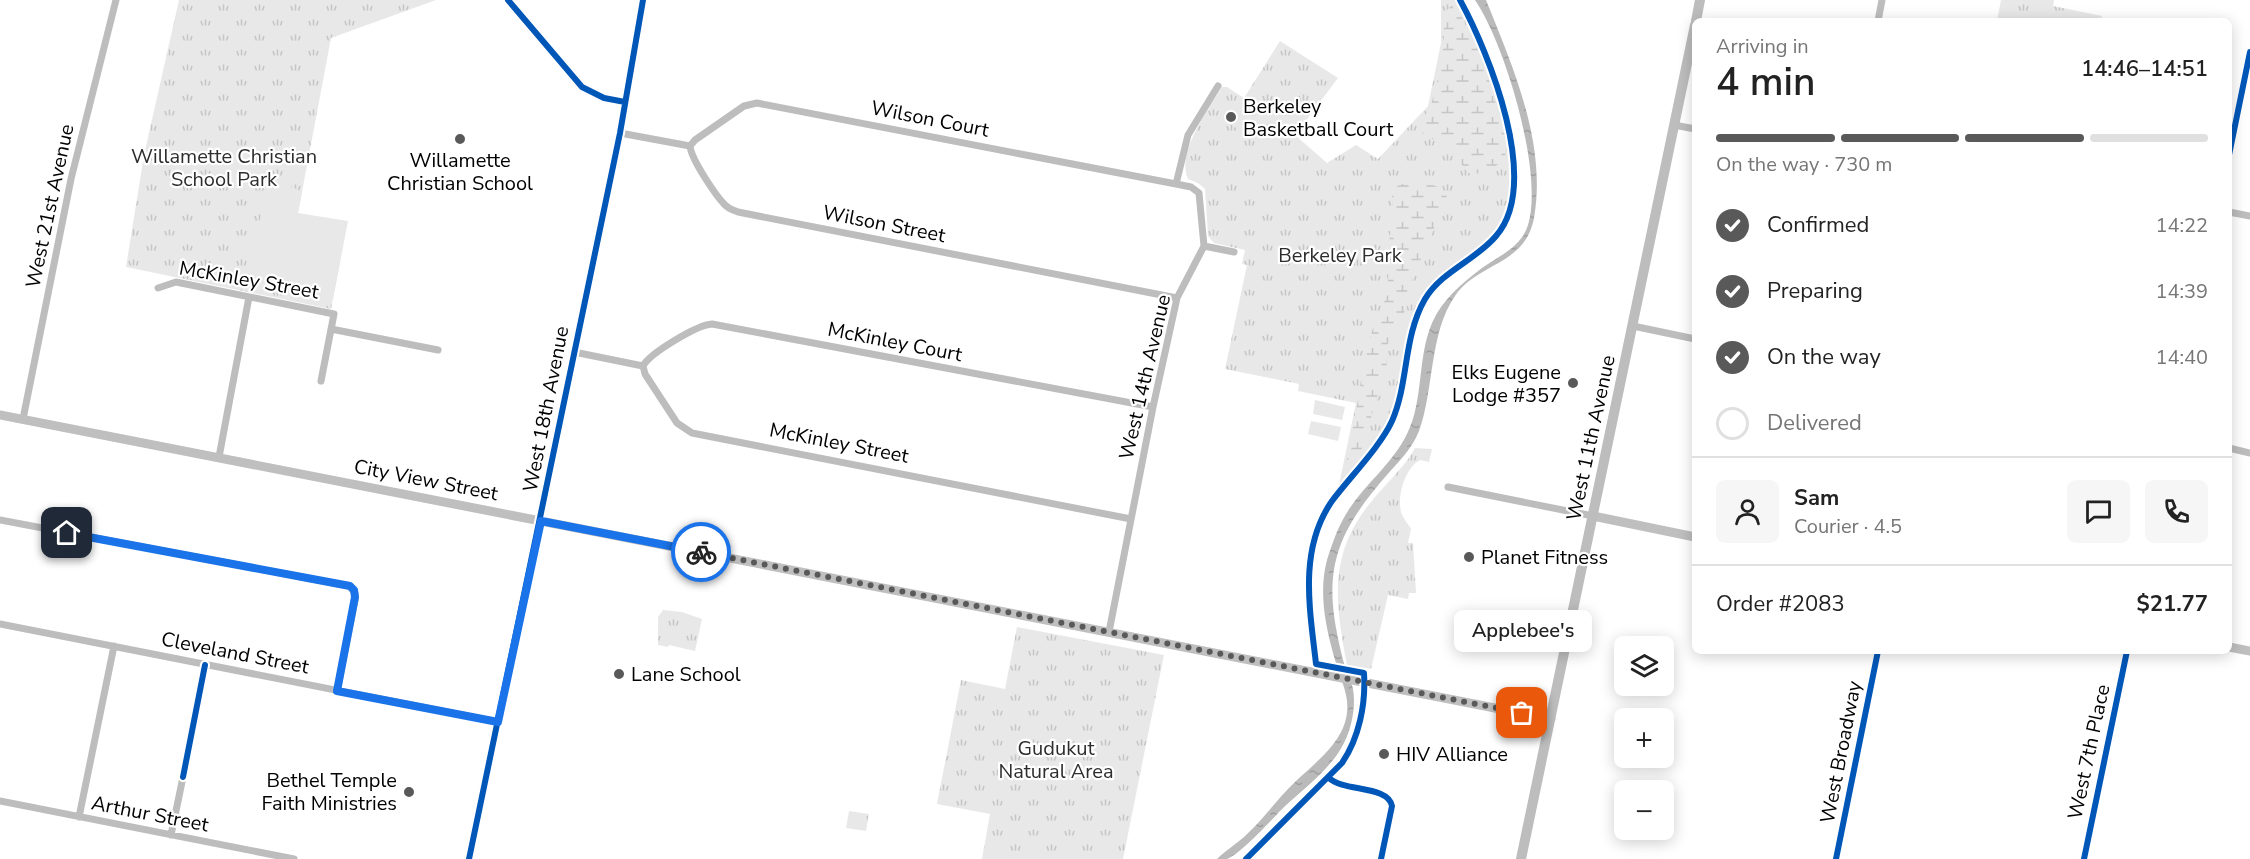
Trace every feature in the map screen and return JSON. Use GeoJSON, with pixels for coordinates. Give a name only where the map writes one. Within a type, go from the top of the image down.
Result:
{"type":"FeatureCollection","features":[{"type":"Feature","properties":{"kind":"main road","name":"West 11th Avenue"},"geometry":{"type":"LineString","coordinates":[[1696,18],[1700,0]]}},
{"type":"Feature","properties":{"kind":"main road","name":"West 11th Avenue"},"geometry":{"type":"LineString","coordinates":[[1521,859],[1692,37]]}},
{"type":"Feature","properties":{"kind":"street","name":"West 21st Avenue"},"geometry":{"type":"LineString","coordinates":[[23,419],[71,180],[116,0]]}},
{"type":"Feature","properties":{"kind":"street"},"geometry":{"type":"LineString","coordinates":[[508,0],[582,87],[604,98],[625,102]]}},
{"type":"Feature","properties":{"kind":"street","name":"West 18th Avenue"},"geometry":{"type":"LineString","coordinates":[[469,859],[620,133],[643,0]]}},
{"type":"Feature","properties":{"kind":"street"},"geometry":{"type":"LineString","coordinates":[[1879,18],[1882,0]]}},
{"type":"Feature","properties":{"kind":"street"},"geometry":{"type":"LineString","coordinates":[[2232,140],[2250,52]]}},
{"type":"Feature","properties":{"kind":"street"},"geometry":{"type":"LineString","coordinates":[[1218,86],[1188,135],[1176,184],[1191,187],[1199,194],[1204,246],[1234,252]]}},
{"type":"Feature","properties":{"kind":"street","name":"Wilson Court"},"geometry":{"type":"LineString","coordinates":[[690,146],[695,140],[744,106],[757,103],[1176,184]]}},
{"type":"Feature","properties":{"kind":"street"},"geometry":{"type":"LineString","coordinates":[[1674,124],[1692,128]]}},
{"type":"Feature","properties":{"kind":"street"},"geometry":{"type":"LineString","coordinates":[[620,133],[690,146]]}},
{"type":"Feature","properties":{"kind":"street","name":"Wilson Street"},"geometry":{"type":"LineString","coordinates":[[690,146],[693,157],[723,202],[738,212],[1177,298]]}},
{"type":"Feature","properties":{"kind":"street"},"geometry":{"type":"LineString","coordinates":[[2232,213],[2250,216]]}},
{"type":"Feature","properties":{"kind":"street","name":"West 14th Avenue"},"geometry":{"type":"LineString","coordinates":[[1109,632],[1177,298],[1204,246]]}},
{"type":"Feature","properties":{"kind":"street","name":"McKinley Street"},"geometry":{"type":"LineString","coordinates":[[158,288],[176,282],[334,314],[331,329],[438,350]]}},
{"type":"Feature","properties":{"kind":"street"},"geometry":{"type":"LineString","coordinates":[[219,457],[249,297]]}},
{"type":"Feature","properties":{"kind":"street","name":"McKinley Court"},"geometry":{"type":"LineString","coordinates":[[643,366],[650,358],[698,327],[712,324],[1153,407]]}},
{"type":"Feature","properties":{"kind":"street"},"geometry":{"type":"LineString","coordinates":[[1633,326],[1692,338]]}},
{"type":"Feature","properties":{"kind":"street"},"geometry":{"type":"LineString","coordinates":[[321,381],[331,329]]}},
{"type":"Feature","properties":{"kind":"street"},"geometry":{"type":"LineString","coordinates":[[574,352],[643,366]]}},
{"type":"Feature","properties":{"kind":"street","name":"McKinley Street"},"geometry":{"type":"LineString","coordinates":[[643,366],[645,374],[676,423],[692,433],[1131,519]]}},
{"type":"Feature","properties":{"kind":"street","name":"City View Street"},"geometry":{"type":"LineString","coordinates":[[0,415],[1551,719]]}},
{"type":"Feature","properties":{"kind":"street"},"geometry":{"type":"LineString","coordinates":[[2232,449],[2250,453]]}},
{"type":"Feature","properties":{"kind":"street"},"geometry":{"type":"LineString","coordinates":[[1448,487],[1692,536]]}},
{"type":"Feature","properties":{"kind":"street"},"geometry":{"type":"LineString","coordinates":[[0,520],[268,572],[344,584],[354,590],[355,600],[337,691]]}},
{"type":"Feature","properties":{"kind":"street","name":"Cleveland Street"},"geometry":{"type":"LineString","coordinates":[[0,624],[498,722]]}},
{"type":"Feature","properties":{"kind":"street"},"geometry":{"type":"LineString","coordinates":[[79,817],[114,646]]}},
{"type":"Feature","properties":{"kind":"street"},"geometry":{"type":"LineString","coordinates":[[2232,648],[2250,651]]}},
{"type":"Feature","properties":{"kind":"street","name":"West Broadway"},"geometry":{"type":"LineString","coordinates":[[1836,859],[1877,654]]}},
{"type":"Feature","properties":{"kind":"street","name":"West 7th Place"},"geometry":{"type":"LineString","coordinates":[[2084,859],[2126,654]]}},
{"type":"Feature","properties":{"kind":"street"},"geometry":{"type":"LineString","coordinates":[[171,835],[183,777]]}},
{"type":"Feature","properties":{"kind":"street","name":"Arthur Street"},"geometry":{"type":"LineString","coordinates":[[0,801],[294,859]]}},
{"type":"Feature","properties":{"kind":"green space","name":"Willamette Christian School Park"},"geometry":{"type":"Polygon","coordinates":[[[179,0],[436,0],[331,38],[298,213],[341,257],[331,309],[126,267],[144,155],[179,0]]]}},
{"type":"Feature","properties":{"kind":"green space","name":"Berkeley Park"},"geometry":{"type":"Polygon","coordinates":[[[1441,0],[1457,0],[1487,61],[1506,127],[1510,150],[1512,194],[1508,212],[1494,235],[1434,285],[1419,306],[1410,331],[1390,418],[1370,451],[1338,490],[1356,403],[1298,391],[1299,384],[1225,369],[1247,265],[1242,264],[1245,250],[1214,243],[1208,236],[1205,189],[1188,179],[1185,168],[1186,156],[1202,119],[1222,87],[1227,87],[1244,98],[1280,41],[1338,78],[1295,135],[1327,163],[1356,145],[1378,159],[1428,106],[1441,43],[1441,0]]]}},
{"type":"Feature","properties":{"kind":"green space"},"geometry":{"type":"Polygon","coordinates":[[[2001,0],[2054,0],[2053,6],[2102,16],[2102,18],[1998,18],[2001,0]]]}},
{"type":"Feature","properties":{"kind":"green space"},"geometry":{"type":"Polygon","coordinates":[[[1451,7],[1460,14],[1483,60],[1508,145],[1507,152],[1500,163],[1481,173],[1468,173],[1444,145],[1423,134],[1420,125],[1431,105],[1441,64],[1445,18],[1448,8],[1451,7]]]}},
{"type":"Feature","properties":{"kind":"green space","name":"Berkeley Basketball Court"},"geometry":{"type":"Polygon","coordinates":[[[1226,106],[1243,117],[1236,128],[1219,116],[1226,106]]]}},
{"type":"Feature","properties":{"kind":"green space"},"geometry":{"type":"Polygon","coordinates":[[[277,179],[302,192],[298,213],[348,221],[333,299],[247,283],[243,276],[253,239],[277,179]]]}},
{"type":"Feature","properties":{"kind":"green space"},"geometry":{"type":"Polygon","coordinates":[[[1402,184],[1435,186],[1445,192],[1447,198],[1405,296],[1407,307],[1385,349],[1387,363],[1361,451],[1351,465],[1347,459],[1368,347],[1374,324],[1383,315],[1387,288],[1388,280],[1381,255],[1389,247],[1390,234],[1395,224],[1392,197],[1395,187],[1402,184]]]}},
{"type":"Feature","properties":{"kind":"green space"},"geometry":{"type":"Polygon","coordinates":[[[1315,400],[1345,407],[1342,420],[1313,414],[1315,400]]]}},
{"type":"Feature","properties":{"kind":"green space"},"geometry":{"type":"Polygon","coordinates":[[[1311,421],[1341,427],[1338,441],[1308,434],[1311,421]]]}},
{"type":"Feature","properties":{"kind":"green space"},"geometry":{"type":"Polygon","coordinates":[[[1415,448],[1432,449],[1429,462],[1420,460],[1410,469],[1403,483],[1400,498],[1401,512],[1411,529],[1408,543],[1413,543],[1416,593],[1409,593],[1408,599],[1388,595],[1371,669],[1347,665],[1338,600],[1341,560],[1357,521],[1415,448]]]}},
{"type":"Feature","properties":{"kind":"green space"},"geometry":{"type":"Polygon","coordinates":[[[663,610],[682,612],[702,619],[695,651],[658,645],[658,617],[663,610]]]}},
{"type":"Feature","properties":{"kind":"green space","name":"Gudukut Natural Area"},"geometry":{"type":"Polygon","coordinates":[[[1017,627],[1164,655],[1123,859],[982,859],[990,814],[937,804],[961,680],[1005,689],[1017,627]]]}},
{"type":"Feature","properties":{"kind":"green space"},"geometry":{"type":"Polygon","coordinates":[[[849,811],[869,814],[866,831],[846,828],[849,811]]]}},
{"type":"Feature","properties":{"kind":"water"},"geometry":{"type":"Polygon","coordinates":[[[1475,0],[1486,0],[1525,106],[1536,162],[1537,190],[1534,218],[1529,234],[1521,246],[1511,255],[1476,276],[1455,296],[1447,311],[1436,344],[1424,415],[1419,431],[1405,455],[1364,504],[1345,534],[1337,556],[1332,595],[1333,608],[1337,635],[1353,689],[1354,702],[1347,737],[1338,753],[1323,771],[1246,845],[1232,857],[1217,859],[1241,840],[1288,789],[1323,756],[1344,726],[1347,701],[1329,638],[1323,598],[1324,573],[1334,538],[1352,505],[1402,444],[1407,434],[1416,407],[1427,336],[1436,315],[1460,286],[1515,245],[1525,233],[1528,225],[1532,202],[1531,174],[1519,110],[1498,46],[1475,0]]]}},
{"type":"Feature","properties":{"kind":"cycle path"},"geometry":{"type":"LineString","coordinates":[[508,0],[582,87],[604,98],[625,102]]}},
{"type":"Feature","properties":{"kind":"cycle path"},"geometry":{"type":"LineString","coordinates":[[469,859],[620,133],[643,0]]}},
{"type":"Feature","properties":{"kind":"cycle path"},"geometry":{"type":"LineString","coordinates":[[1246,859],[1342,763],[1353,743],[1360,720],[1364,697],[1364,673],[1316,664],[1309,581],[1310,560],[1321,520],[1332,501],[1372,451],[1392,421],[1401,391],[1413,329],[1425,299],[1440,281],[1479,252],[1496,236],[1509,213],[1514,184],[1512,152],[1506,118],[1484,52],[1460,0]]}},
{"type":"Feature","properties":{"kind":"cycle path"},"geometry":{"type":"LineString","coordinates":[[2232,140],[2250,52]]}},
{"type":"Feature","properties":{"kind":"cycle path"},"geometry":{"type":"LineString","coordinates":[[1836,859],[1877,654]]}},
{"type":"Feature","properties":{"kind":"cycle path"},"geometry":{"type":"LineString","coordinates":[[2084,859],[2126,654]]}},
{"type":"Feature","properties":{"kind":"cycle path"},"geometry":{"type":"LineString","coordinates":[[183,777],[205,665]]}},
{"type":"Feature","properties":{"kind":"cycle path"},"geometry":{"type":"LineString","coordinates":[[1329,778],[1389,799],[1392,806],[1381,859]]}},
{"type":"Feature","properties":{"kind":"way so far"},"geometry":{"type":"LineString","coordinates":[[701,552],[1522,713]]}},
{"type":"Feature","properties":{"kind":"place","name":"Berkeley Basketball Court"},"geometry":{"type":"Point","coordinates":[1231,117]}},
{"type":"Feature","properties":{"kind":"place","name":"Willamette Christian School"},"geometry":{"type":"Point","coordinates":[460,139]}},
{"type":"Feature","properties":{"kind":"place","name":"Elks Eugene Lodge #357"},"geometry":{"type":"Point","coordinates":[1573,383]}},
{"type":"Feature","properties":{"kind":"place","name":"Planet Fitness"},"geometry":{"type":"Point","coordinates":[1469,557]}},
{"type":"Feature","properties":{"kind":"place","name":"Lane School"},"geometry":{"type":"Point","coordinates":[619,674]}},
{"type":"Feature","properties":{"kind":"place","name":"Applebee's"},"geometry":{"type":"Point","coordinates":[1522,713]}},
{"type":"Feature","properties":{"kind":"place","name":"HIV Alliance"},"geometry":{"type":"Point","coordinates":[1384,754]}},
{"type":"Feature","properties":{"kind":"place","name":"Bethel Temple Faith Ministries"},"geometry":{"type":"Point","coordinates":[409,792]}},
{"type":"Feature","properties":{"kind":"route"},"geometry":{"type":"LineString","coordinates":[[67,533],[350,586],[354,590],[355,597],[337,691],[498,722],[541,521],[701,552]]}}]}
